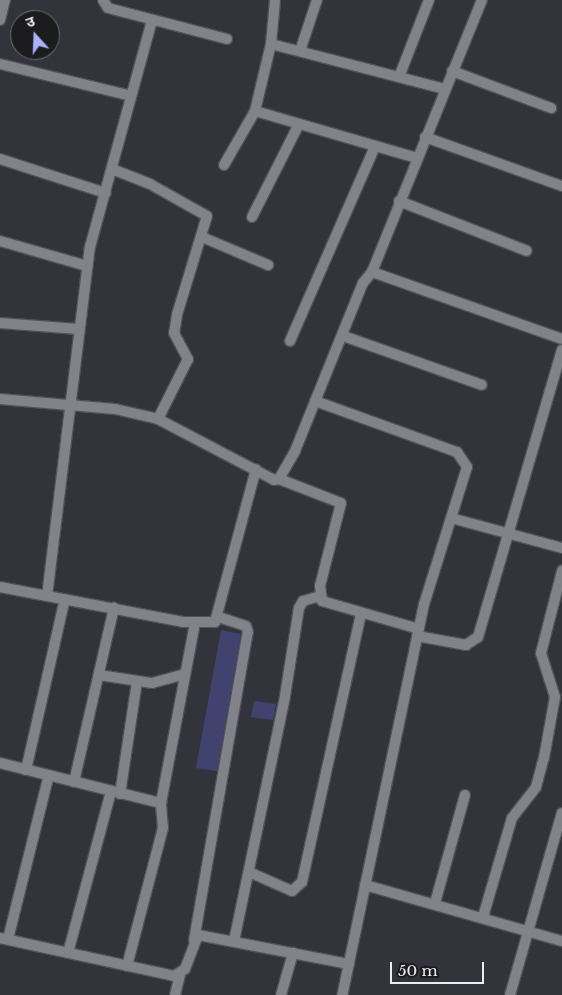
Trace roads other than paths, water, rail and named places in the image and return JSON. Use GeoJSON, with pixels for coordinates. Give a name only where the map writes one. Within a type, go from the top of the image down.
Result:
{"type":"FeatureCollection","features":[{"type":"Feature","properties":{"kind":"street"},"geometry":{"type":"LineString","coordinates":[[0,20],[5,0]]}},
{"type":"Feature","properties":{"kind":"street"},"geometry":{"type":"LineString","coordinates":[[102,0],[108,8],[227,39]]}},
{"type":"Feature","properties":{"kind":"street"},"geometry":{"type":"LineString","coordinates":[[224,165],[255,111],[272,44],[275,0]]}},
{"type":"Feature","properties":{"kind":"street"},"geometry":{"type":"LineString","coordinates":[[300,51],[317,0]]}},
{"type":"Feature","properties":{"kind":"street"},"geometry":{"type":"LineString","coordinates":[[399,77],[429,0]]}},
{"type":"Feature","properties":{"kind":"street"},"geometry":{"type":"LineString","coordinates":[[279,479],[343,336],[363,282],[372,272],[399,201],[482,0]]}},
{"type":"Feature","properties":{"kind":"street"},"geometry":{"type":"LineString","coordinates":[[47,596],[72,405],[78,329],[87,266],[152,20]]}},
{"type":"Feature","properties":{"kind":"street"},"geometry":{"type":"LineString","coordinates":[[272,44],[445,89]]}},
{"type":"Feature","properties":{"kind":"street"},"geometry":{"type":"LineString","coordinates":[[0,64],[131,96]]}},
{"type":"Feature","properties":{"kind":"street"},"geometry":{"type":"LineString","coordinates":[[452,71],[551,108]]}},
{"type":"Feature","properties":{"kind":"street"},"geometry":{"type":"LineString","coordinates":[[255,111],[417,158]]}},
{"type":"Feature","properties":{"kind":"street"},"geometry":{"type":"LineString","coordinates":[[252,217],[299,124]]}},
{"type":"Feature","properties":{"kind":"street"},"geometry":{"type":"LineString","coordinates":[[425,137],[562,186]]}},
{"type":"Feature","properties":{"kind":"street"},"geometry":{"type":"LineString","coordinates":[[290,341],[375,146]]}},
{"type":"Feature","properties":{"kind":"street"},"geometry":{"type":"LineString","coordinates":[[0,159],[106,193]]}},
{"type":"Feature","properties":{"kind":"street"},"geometry":{"type":"LineString","coordinates":[[112,169],[203,212],[207,223],[174,334],[188,359],[158,420]]}},
{"type":"Feature","properties":{"kind":"street"},"geometry":{"type":"LineString","coordinates":[[399,201],[527,251]]}},
{"type":"Feature","properties":{"kind":"street"},"geometry":{"type":"LineString","coordinates":[[202,238],[268,265]]}},
{"type":"Feature","properties":{"kind":"street"},"geometry":{"type":"LineString","coordinates":[[0,241],[87,266]]}},
{"type":"Feature","properties":{"kind":"street"},"geometry":{"type":"LineString","coordinates":[[372,272],[562,339]]}},
{"type":"Feature","properties":{"kind":"street"},"geometry":{"type":"LineString","coordinates":[[0,323],[78,329]]}},
{"type":"Feature","properties":{"kind":"street"},"geometry":{"type":"LineString","coordinates":[[343,336],[482,385]]}},
{"type":"Feature","properties":{"kind":"street"},"geometry":{"type":"LineString","coordinates":[[320,596],[330,605],[454,644],[474,643],[510,534],[562,350]]}},
{"type":"Feature","properties":{"kind":"street"},"geometry":{"type":"LineString","coordinates":[[0,399],[72,405],[158,420],[256,469],[341,503],[320,596]]}},
{"type":"Feature","properties":{"kind":"street"},"geometry":{"type":"LineString","coordinates":[[315,401],[465,458],[465,478],[451,518],[418,633],[342,995]]}},
{"type":"Feature","properties":{"kind":"street"},"geometry":{"type":"LineString","coordinates":[[0,587],[195,623],[215,622],[219,617],[256,469]]}},
{"type":"Feature","properties":{"kind":"street"},"geometry":{"type":"LineString","coordinates":[[451,518],[562,548]]}},
{"type":"Feature","properties":{"kind":"street"},"geometry":{"type":"LineString","coordinates":[[483,917],[512,818],[536,787],[558,704],[541,653],[562,571]]}},
{"type":"Feature","properties":{"kind":"street"},"geometry":{"type":"LineString","coordinates":[[234,941],[249,872],[299,608],[303,601],[320,596]]}},
{"type":"Feature","properties":{"kind":"street"},"geometry":{"type":"LineString","coordinates":[[26,770],[65,599]]}},
{"type":"Feature","properties":{"kind":"street"},"geometry":{"type":"LineString","coordinates":[[74,782],[114,608]]}},
{"type":"Feature","properties":{"kind":"street"},"geometry":{"type":"LineString","coordinates":[[249,872],[292,891],[302,882],[361,614]]}},
{"type":"Feature","properties":{"kind":"street"},"geometry":{"type":"LineString","coordinates":[[175,995],[194,940],[248,632],[246,626],[219,617]]}},
{"type":"Feature","properties":{"kind":"street"},"geometry":{"type":"LineString","coordinates":[[127,966],[163,828],[161,804],[195,623]]}},
{"type":"Feature","properties":{"kind":"street"},"geometry":{"type":"LineString","coordinates":[[99,675],[164,681],[185,674]]}},
{"type":"Feature","properties":{"kind":"street"},"geometry":{"type":"LineString","coordinates":[[68,953],[115,792],[137,680]]}},
{"type":"Feature","properties":{"kind":"street"},"geometry":{"type":"LineString","coordinates":[[0,763],[161,804]]}},
{"type":"Feature","properties":{"kind":"street"},"geometry":{"type":"LineString","coordinates":[[49,776],[4,938],[180,976]]}},
{"type":"Feature","properties":{"kind":"street"},"geometry":{"type":"LineString","coordinates":[[435,903],[465,795]]}},
{"type":"Feature","properties":{"kind":"street"},"geometry":{"type":"LineString","coordinates":[[510,995],[531,931],[562,813]]}},
{"type":"Feature","properties":{"kind":"street"},"geometry":{"type":"LineString","coordinates":[[364,885],[435,903],[562,941]]}},
{"type":"Feature","properties":{"kind":"street"},"geometry":{"type":"LineString","coordinates":[[194,940],[206,935],[349,964]]}},
{"type":"Feature","properties":{"kind":"street"},"geometry":{"type":"LineString","coordinates":[[281,995],[293,953]]}}]}
